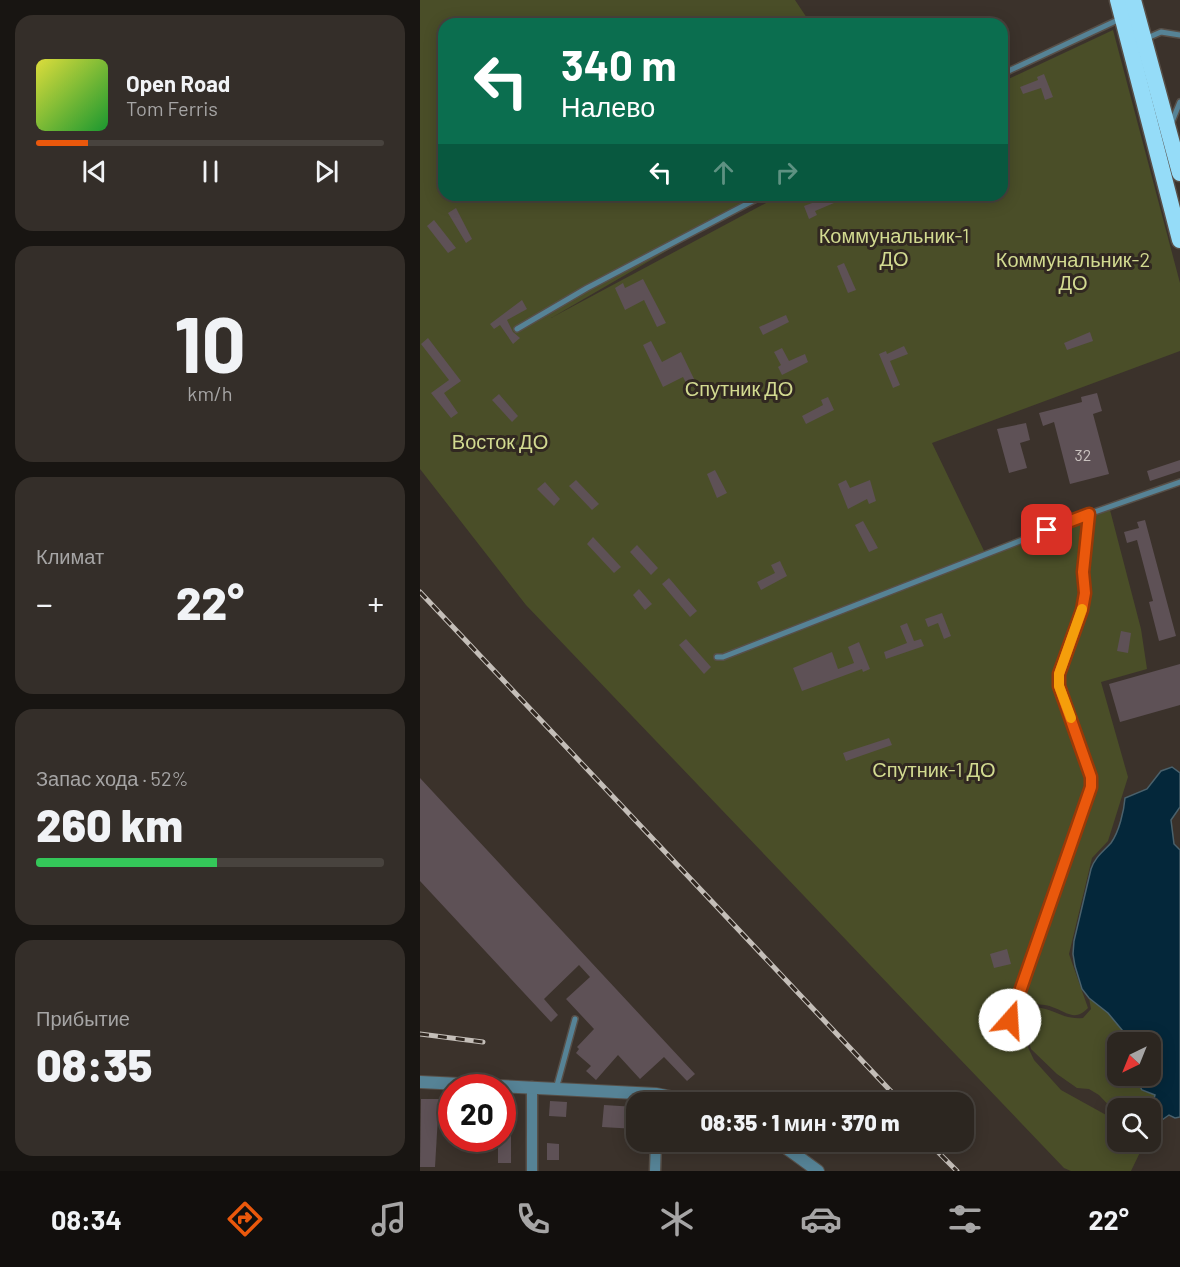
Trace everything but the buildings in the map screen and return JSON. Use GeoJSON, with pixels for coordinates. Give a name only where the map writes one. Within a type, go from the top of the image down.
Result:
{"type":"FeatureCollection","features":[{"type":"Feature","properties":{"kind":"highway"},"geometry":{"type":"LineString","coordinates":[[1118,0],[1130,10],[1180,240]]}},
{"type":"Feature","properties":{"kind":"highway"},"geometry":{"type":"LineString","coordinates":[[1136,43],[1169,132],[1180,173]]}},
{"type":"Feature","properties":{"kind":"street"},"geometry":{"type":"LineString","coordinates":[[420,1082],[626,1095]]}},
{"type":"Feature","properties":{"kind":"street"},"geometry":{"type":"LineString","coordinates":[[532,1088],[532,1171]]}},
{"type":"Feature","properties":{"kind":"street"},"geometry":{"type":"LineString","coordinates":[[655,1171],[656,1152]]}},
{"type":"Feature","properties":{"kind":"street"},"geometry":{"type":"LineString","coordinates":[[792,1152],[818,1171]]}},
{"type":"Feature","properties":{"kind":"lane"},"geometry":{"type":"LineString","coordinates":[[1008,71],[1130,10]]}},
{"type":"Feature","properties":{"kind":"lane"},"geometry":{"type":"LineString","coordinates":[[1136,43],[1161,32],[1180,35]]}},
{"type":"Feature","properties":{"kind":"lane"},"geometry":{"type":"LineString","coordinates":[[1169,132],[1180,102]]}},
{"type":"Feature","properties":{"kind":"lane"},"geometry":{"type":"LineString","coordinates":[[517,329],[587,288],[753,201]]}},
{"type":"Feature","properties":{"kind":"lane"},"geometry":{"type":"LineString","coordinates":[[717,657],[723,657],[1089,514],[1180,482]]}},
{"type":"Feature","properties":{"kind":"lane"},"geometry":{"type":"LineString","coordinates":[[1010,1020],[1091,787],[1091,777],[1059,686],[1059,674],[1082,610],[1085,593],[1083,572],[1089,514]]}},
{"type":"Feature","properties":{"kind":"lane"},"geometry":{"type":"LineString","coordinates":[[556,1089],[575,1019]]}},
{"type":"Feature","properties":{"kind":"green space"},"geometry":{"type":"Polygon","coordinates":[[[420,0],[795,0],[807,18],[438,18],[438,201],[753,201],[551,318],[770,201],[1008,201],[1008,79],[1113,30],[1180,283],[1180,351],[932,443],[987,557],[1110,510],[1141,629],[1147,669],[1101,682],[1128,777],[1108,841],[1092,858],[1069,954],[1088,1008],[1075,1015],[1047,1005],[1032,1004],[1022,1026],[1024,1039],[1034,1060],[1061,1090],[1107,1115],[1107,1152],[1140,1152],[1131,1171],[1071,1171],[1064,1168],[526,605],[420,469],[420,0]]]}},
{"type":"Feature","properties":{"kind":"green space"},"geometry":{"type":"Polygon","coordinates":[[[1089,998],[1108,1013],[1124,1032],[1107,1032],[1107,1086],[1140,1086],[1142,1090],[1155,1094],[1154,1098],[1107,1098],[1107,1103],[1089,1089],[1077,1088],[1057,1074],[1031,1049],[1024,1027],[1036,1007],[1076,1018],[1083,1018],[1091,1009],[1089,998]]]}},
{"type":"Feature","properties":{"kind":"water"},"geometry":{"type":"Polygon","coordinates":[[[1172,767],[1180,773],[1180,807],[1171,820],[1174,844],[1180,850],[1180,1117],[1175,1118],[1169,1115],[1161,1121],[1161,1098],[1154,1098],[1155,1095],[1142,1090],[1140,1086],[1161,1086],[1161,1032],[1124,1032],[1108,1013],[1089,998],[1082,989],[1073,954],[1091,869],[1116,833],[1125,798],[1147,789],[1161,771],[1172,767]]]}},
{"type":"Feature","properties":{"kind":"railway"},"geometry":{"type":"LineString","coordinates":[[420,592],[892,1092]]}},
{"type":"Feature","properties":{"kind":"railway"},"geometry":{"type":"LineString","coordinates":[[420,1034],[483,1042]]}},
{"type":"Feature","properties":{"kind":"railway"},"geometry":{"type":"LineString","coordinates":[[938,1152],[957,1171]]}},
{"type":"Feature","properties":{"kind":"slow traffic"},"geometry":{"type":"LineString","coordinates":[[1071,718],[1059,686],[1059,674],[1082,609]]}},
{"type":"Feature","properties":{"kind":"route"},"geometry":{"type":"LineString","coordinates":[[1010,1020],[1091,787],[1091,777],[1059,686],[1059,674],[1082,610],[1085,593],[1083,572],[1089,514],[1047,530]]}},
{"type":"Feature","properties":{"kind":"park label","name":"Коммунальник-1 ДО"},"geometry":{"type":"Point","coordinates":[894,248]}},
{"type":"Feature","properties":{"kind":"park label","name":"Коммунальник-2 ДО"},"geometry":{"type":"Point","coordinates":[1073,272]}},
{"type":"Feature","properties":{"kind":"park label","name":"Спутник ДО"},"geometry":{"type":"Point","coordinates":[739,389]}},
{"type":"Feature","properties":{"kind":"park label","name":"Восток ДО"},"geometry":{"type":"Point","coordinates":[500,442]}},
{"type":"Feature","properties":{"kind":"park label","name":"Спутник-1 ДО"},"geometry":{"type":"Point","coordinates":[934,770]}}]}
